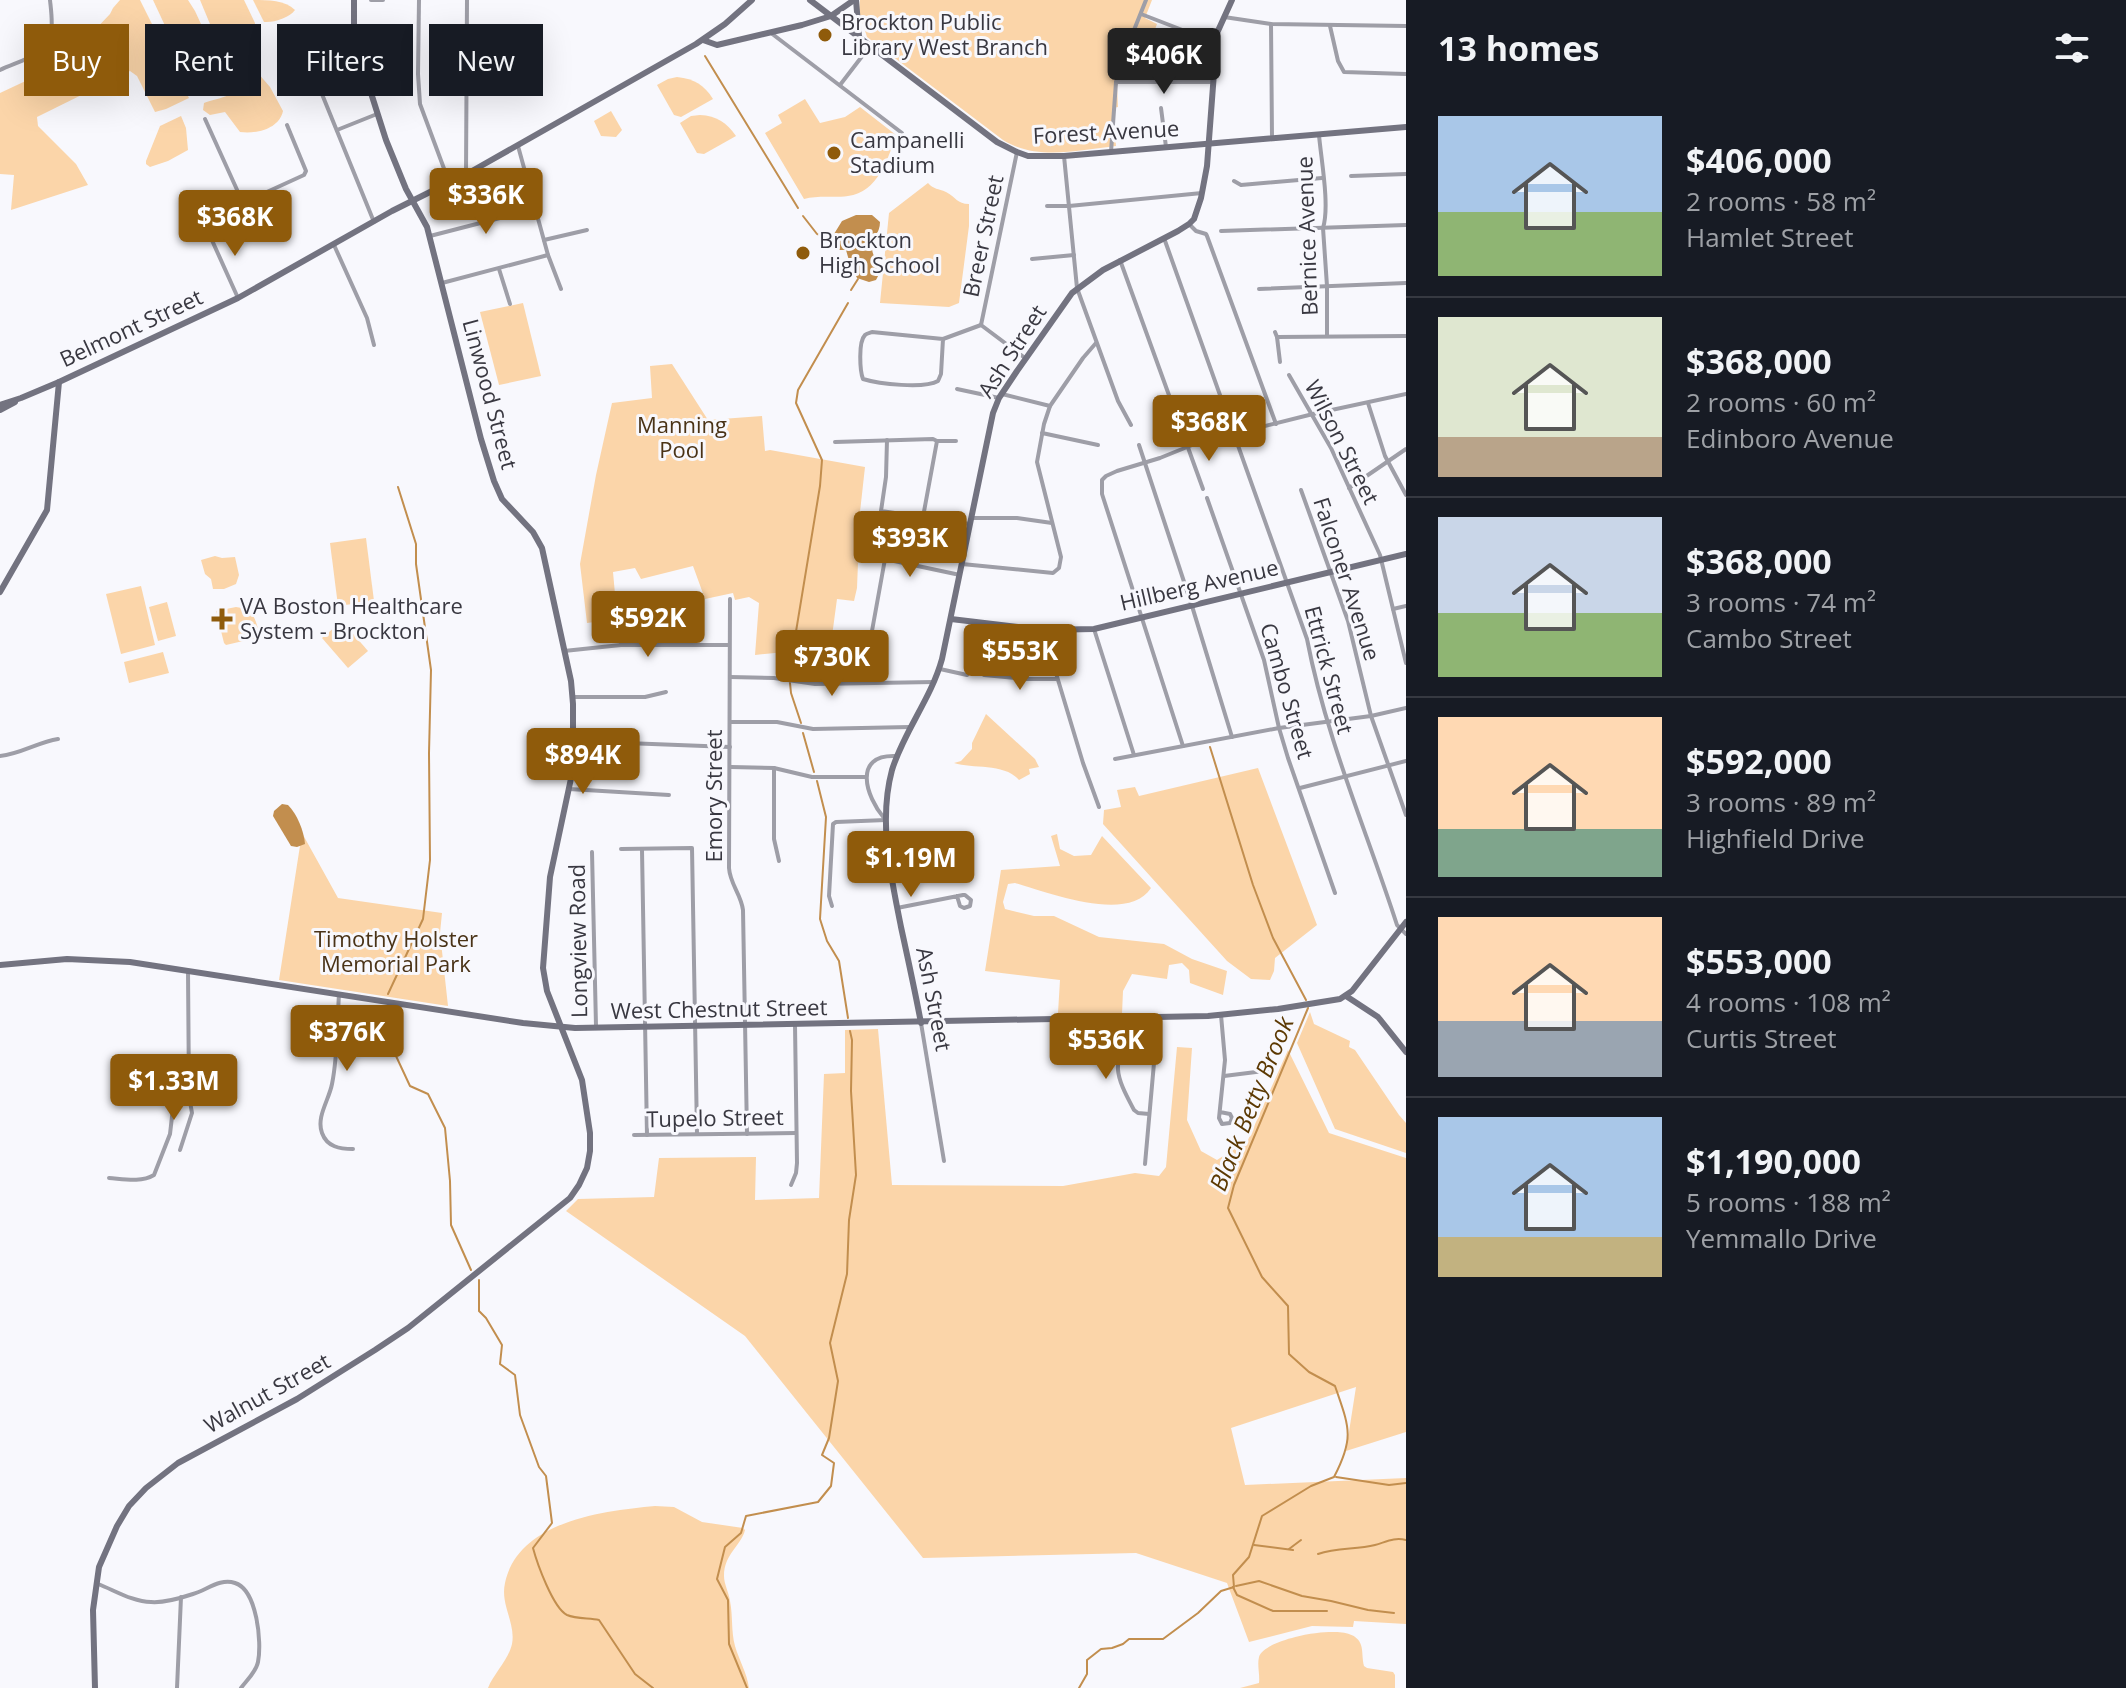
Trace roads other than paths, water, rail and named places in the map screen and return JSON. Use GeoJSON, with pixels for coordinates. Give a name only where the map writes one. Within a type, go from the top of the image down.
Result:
{"type":"FeatureCollection","features":[{"type":"Feature","properties":{"kind":"street"},"geometry":{"type":"LineString","coordinates":[[0,70],[36,54],[46,45],[51,33],[50,0]]}},
{"type":"Feature","properties":{"kind":"street","name":"Linwood Street"},"geometry":{"type":"LineString","coordinates":[[354,0],[355,38],[377,114],[406,189],[430,236],[487,459],[502,499],[541,544],[573,697],[573,763],[550,877],[543,968],[547,991],[582,1080],[590,1133],[588,1162],[573,1194]]}},
{"type":"Feature","properties":{"kind":"street"},"geometry":{"type":"LineString","coordinates":[[371,0],[383,0]]}},
{"type":"Feature","properties":{"kind":"street"},"geometry":{"type":"LineString","coordinates":[[419,0],[420,104],[449,182]]}},
{"type":"Feature","properties":{"kind":"street"},"geometry":{"type":"LineString","coordinates":[[466,174],[467,0]]}},
{"type":"Feature","properties":{"kind":"street","name":"Belmont Street"},"geometry":{"type":"LineString","coordinates":[[0,408],[238,298],[703,40],[752,0]]}},
{"type":"Feature","properties":{"kind":"street","name":"Forest Avenue"},"geometry":{"type":"LineString","coordinates":[[810,0],[976,127],[1017,152],[1039,157],[1406,127]]}},
{"type":"Feature","properties":{"kind":"street"},"geometry":{"type":"LineString","coordinates":[[703,40],[717,45],[771,33],[831,16],[855,0],[859,36]]}},
{"type":"Feature","properties":{"kind":"street"},"geometry":{"type":"LineString","coordinates":[[1111,152],[1116,82],[1146,0]]}},
{"type":"Feature","properties":{"kind":"street"},"geometry":{"type":"LineString","coordinates":[[1232,0],[1217,33],[1202,193],[1196,215],[1189,224],[1207,236],[1276,424]]}},
{"type":"Feature","properties":{"kind":"street"},"geometry":{"type":"LineString","coordinates":[[1141,14],[1216,43]]}},
{"type":"Feature","properties":{"kind":"street"},"geometry":{"type":"LineString","coordinates":[[1224,17],[1271,24],[1406,26]]}},
{"type":"Feature","properties":{"kind":"street"},"geometry":{"type":"LineString","coordinates":[[1271,24],[1272,139]]}},
{"type":"Feature","properties":{"kind":"street"},"geometry":{"type":"LineString","coordinates":[[1330,26],[1338,61],[1344,72],[1406,74]]}},
{"type":"Feature","properties":{"kind":"street"},"geometry":{"type":"LineString","coordinates":[[771,33],[902,133]]}},
{"type":"Feature","properties":{"kind":"street"},"geometry":{"type":"LineString","coordinates":[[840,85],[870,45]]}},
{"type":"Feature","properties":{"kind":"street"},"geometry":{"type":"LineString","coordinates":[[1116,82],[1213,82]]}},
{"type":"Feature","properties":{"kind":"street"},"geometry":{"type":"LineString","coordinates":[[323,96],[374,222]]}},
{"type":"Feature","properties":{"kind":"street"},"geometry":{"type":"LineString","coordinates":[[1161,108],[1166,147]]}},
{"type":"Feature","properties":{"kind":"street"},"geometry":{"type":"LineString","coordinates":[[337,130],[377,114]]}},
{"type":"Feature","properties":{"kind":"street"},"geometry":{"type":"LineString","coordinates":[[205,119],[243,203]]}},
{"type":"Feature","properties":{"kind":"street"},"geometry":{"type":"LineString","coordinates":[[238,298],[206,221],[306,173],[287,125]]}},
{"type":"Feature","properties":{"kind":"street","name":"Bernice Avenue"},"geometry":{"type":"LineString","coordinates":[[1319,135],[1325,221],[1327,336]]}},
{"type":"Feature","properties":{"kind":"street"},"geometry":{"type":"LineString","coordinates":[[518,145],[548,255],[561,289]]}},
{"type":"Feature","properties":{"kind":"street","name":"Breer Street"},"geometry":{"type":"LineString","coordinates":[[981,325],[1017,152]]}},
{"type":"Feature","properties":{"kind":"street"},"geometry":{"type":"LineString","coordinates":[[1064,156],[1077,288],[1118,401],[1131,425]]}},
{"type":"Feature","properties":{"kind":"street"},"geometry":{"type":"LineString","coordinates":[[1351,176],[1406,174]]}},
{"type":"Feature","properties":{"kind":"street"},"geometry":{"type":"LineString","coordinates":[[1234,181],[1241,185],[1323,178]]}},
{"type":"Feature","properties":{"kind":"street"},"geometry":{"type":"LineString","coordinates":[[1047,206],[1202,193]]}},
{"type":"Feature","properties":{"kind":"street"},"geometry":{"type":"LineString","coordinates":[[430,236],[535,209]]}},
{"type":"Feature","properties":{"kind":"street","name":"Ash Street"},"geometry":{"type":"LineString","coordinates":[[944,1161],[890,866],[886,820],[889,785],[910,727],[940,669],[991,423],[1000,396],[1077,288],[1120,260],[1189,224]]}},
{"type":"Feature","properties":{"kind":"street"},"geometry":{"type":"LineString","coordinates":[[1221,231],[1406,225]]}},
{"type":"Feature","properties":{"kind":"street"},"geometry":{"type":"LineString","coordinates":[[544,240],[587,230]]}},
{"type":"Feature","properties":{"kind":"street","name":"Ettrick Street"},"geometry":{"type":"LineString","coordinates":[[1164,238],[1307,639],[1326,721],[1403,932]]}},
{"type":"Feature","properties":{"kind":"street"},"geometry":{"type":"LineString","coordinates":[[334,245],[367,318],[374,345]]}},
{"type":"Feature","properties":{"kind":"street"},"geometry":{"type":"LineString","coordinates":[[442,283],[548,255]]}},
{"type":"Feature","properties":{"kind":"street"},"geometry":{"type":"LineString","coordinates":[[1032,259],[1074,255]]}},
{"type":"Feature","properties":{"kind":"street"},"geometry":{"type":"LineString","coordinates":[[1120,260],[1203,489]]}},
{"type":"Feature","properties":{"kind":"street"},"geometry":{"type":"LineString","coordinates":[[499,269],[510,304]]}},
{"type":"Feature","properties":{"kind":"street"},"geometry":{"type":"LineString","coordinates":[[1259,289],[1406,283]]}},
{"type":"Feature","properties":{"kind":"street"},"geometry":{"type":"LineString","coordinates":[[943,339],[941,374],[937,382],[922,385],[872,382],[861,376],[862,340],[867,333],[943,339],[981,325],[1025,358]]}},
{"type":"Feature","properties":{"kind":"street","name":"Wilson Street"},"geometry":{"type":"LineString","coordinates":[[1280,362],[1276,335],[1327,336]]}},
{"type":"Feature","properties":{"kind":"street"},"geometry":{"type":"LineString","coordinates":[[1327,336],[1406,336]]}},
{"type":"Feature","properties":{"kind":"street"},"geometry":{"type":"LineString","coordinates":[[962,564],[1053,573],[1059,568],[1061,557],[1037,466],[1042,433],[1050,406],[1096,343]]}},
{"type":"Feature","properties":{"kind":"street","name":"Wilson Street"},"geometry":{"type":"LineString","coordinates":[[1289,375],[1335,456],[1371,533],[1382,560],[1406,659]]}},
{"type":"Feature","properties":{"kind":"street"},"geometry":{"type":"LineString","coordinates":[[0,592],[47,510],[59,382]]}},
{"type":"Feature","properties":{"kind":"street"},"geometry":{"type":"LineString","coordinates":[[957,389],[1050,406]]}},
{"type":"Feature","properties":{"kind":"street"},"geometry":{"type":"LineString","coordinates":[[1183,746],[1102,494],[1102,480],[1117,471],[1188,446],[1406,394]]}},
{"type":"Feature","properties":{"kind":"street"},"geometry":{"type":"LineString","coordinates":[[1368,403],[1388,462],[1406,495]]}},
{"type":"Feature","properties":{"kind":"street"},"geometry":{"type":"LineString","coordinates":[[1042,433],[1098,445]]}},
{"type":"Feature","properties":{"kind":"street"},"geometry":{"type":"LineString","coordinates":[[887,440],[881,511],[971,521],[1017,518],[1052,523]]}},
{"type":"Feature","properties":{"kind":"street"},"geometry":{"type":"LineString","coordinates":[[923,517],[937,441]]}},
{"type":"Feature","properties":{"kind":"street"},"geometry":{"type":"LineString","coordinates":[[835,442],[956,441]]}},
{"type":"Feature","properties":{"kind":"street"},"geometry":{"type":"LineString","coordinates":[[1139,445],[1232,737]]}},
{"type":"Feature","properties":{"kind":"street"},"geometry":{"type":"LineString","coordinates":[[1349,488],[1406,449]]}},
{"type":"Feature","properties":{"kind":"street","name":"Falconer Avenue"},"geometry":{"type":"LineString","coordinates":[[1301,490],[1350,627],[1371,716],[1406,815]]}},
{"type":"Feature","properties":{"kind":"street","name":"Cambo Street"},"geometry":{"type":"LineString","coordinates":[[1207,498],[1264,660],[1279,728],[1335,893]]}},
{"type":"Feature","properties":{"kind":"street","name":"Hillberg Avenue"},"geometry":{"type":"LineString","coordinates":[[951,619],[1043,630],[1094,629],[1406,554]]}},
{"type":"Feature","properties":{"kind":"street"},"geometry":{"type":"LineString","coordinates":[[866,555],[960,575]]}},
{"type":"Feature","properties":{"kind":"street"},"geometry":{"type":"LineString","coordinates":[[865,683],[885,559]]}},
{"type":"Feature","properties":{"kind":"street"},"geometry":{"type":"LineString","coordinates":[[621,645],[626,606],[670,598]]}},
{"type":"Feature","properties":{"kind":"street","name":"Emory Street"},"geometry":{"type":"LineString","coordinates":[[730,599],[729,868],[743,910],[747,1134]]}},
{"type":"Feature","properties":{"kind":"street"},"geometry":{"type":"LineString","coordinates":[[1393,609],[1406,606]]}},
{"type":"Feature","properties":{"kind":"street"},"geometry":{"type":"LineString","coordinates":[[1094,629],[1134,755]]}},
{"type":"Feature","properties":{"kind":"street"},"geometry":{"type":"LineString","coordinates":[[1043,630],[1099,807]]}},
{"type":"Feature","properties":{"kind":"street"},"geometry":{"type":"LineString","coordinates":[[564,651],[621,645],[730,645]]}},
{"type":"Feature","properties":{"kind":"street"},"geometry":{"type":"LineString","coordinates":[[940,669],[967,675]]}},
{"type":"Feature","properties":{"kind":"street"},"geometry":{"type":"LineString","coordinates":[[984,675],[1057,679]]}},
{"type":"Feature","properties":{"kind":"street"},"geometry":{"type":"LineString","coordinates":[[730,677],[774,678],[815,684],[934,682]]}},
{"type":"Feature","properties":{"kind":"street"},"geometry":{"type":"LineString","coordinates":[[573,697],[645,697],[666,692]]}},
{"type":"Feature","properties":{"kind":"street"},"geometry":{"type":"LineString","coordinates":[[1115,759],[1406,708]]}},
{"type":"Feature","properties":{"kind":"street"},"geometry":{"type":"LineString","coordinates":[[730,722],[777,722],[813,729],[910,727]]}},
{"type":"Feature","properties":{"kind":"street"},"geometry":{"type":"LineString","coordinates":[[0,756],[58,739]]}},
{"type":"Feature","properties":{"kind":"street"},"geometry":{"type":"LineString","coordinates":[[574,741],[730,747]]}},
{"type":"Feature","properties":{"kind":"street"},"geometry":{"type":"LineString","coordinates":[[886,820],[875,805],[866,777],[868,768],[874,762],[884,757],[897,757]]}},
{"type":"Feature","properties":{"kind":"street"},"geometry":{"type":"LineString","coordinates":[[1300,788],[1406,761]]}},
{"type":"Feature","properties":{"kind":"street"},"geometry":{"type":"LineString","coordinates":[[731,767],[774,768],[812,777],[866,777]]}},
{"type":"Feature","properties":{"kind":"street"},"geometry":{"type":"LineString","coordinates":[[774,768],[774,839],[779,861]]}},
{"type":"Feature","properties":{"kind":"street"},"geometry":{"type":"LineString","coordinates":[[569,789],[669,795]]}},
{"type":"Feature","properties":{"kind":"street"},"geometry":{"type":"LineString","coordinates":[[832,906],[829,896],[833,824],[886,820]]}},
{"type":"Feature","properties":{"kind":"street"},"geometry":{"type":"LineString","coordinates":[[621,849],[692,848],[697,1134]]}},
{"type":"Feature","properties":{"kind":"street"},"geometry":{"type":"LineString","coordinates":[[642,849],[647,1135]]}},
{"type":"Feature","properties":{"kind":"street","name":"Longview Road"},"geometry":{"type":"LineString","coordinates":[[592,852],[596,1029]]}},
{"type":"Feature","properties":{"kind":"street"},"geometry":{"type":"LineString","coordinates":[[897,908],[957,896]]}},
{"type":"Feature","properties":{"kind":"street"},"geometry":{"type":"LineString","coordinates":[[1406,922],[1403,932],[1346,996],[1386,1025],[1406,1052]]}},
{"type":"Feature","properties":{"kind":"street","name":"West Chestnut Street"},"geometry":{"type":"LineString","coordinates":[[0,965],[52,959],[130,962],[533,1025],[596,1029],[1221,1015],[1332,1002],[1346,996]]}},
{"type":"Feature","properties":{"kind":"street"},"geometry":{"type":"LineString","coordinates":[[180,1150],[192,1113],[189,1096],[188,971]]}},
{"type":"Feature","properties":{"kind":"street"},"geometry":{"type":"LineString","coordinates":[[339,994],[333,1082],[320,1127],[323,1137],[331,1145],[353,1149]]}},
{"type":"Feature","properties":{"kind":"street"},"geometry":{"type":"LineString","coordinates":[[1220,1112],[1225,1060],[1221,1015]]}},
{"type":"Feature","properties":{"kind":"street"},"geometry":{"type":"LineString","coordinates":[[1142,1017],[1142,1042],[1151,1052],[1154,1063],[1145,1164]]}},
{"type":"Feature","properties":{"kind":"street"},"geometry":{"type":"LineString","coordinates":[[791,1185],[797,1168],[795,1025]]}},
{"type":"Feature","properties":{"kind":"street"},"geometry":{"type":"LineString","coordinates":[[1142,1042],[1126,1050],[1117,1070],[1134,1110],[1149,1114]]}},
{"type":"Feature","properties":{"kind":"street"},"geometry":{"type":"LineString","coordinates":[[1224,1076],[1272,1070]]}},
{"type":"Feature","properties":{"kind":"street"},"geometry":{"type":"LineString","coordinates":[[109,1178],[142,1179],[154,1175],[170,1134],[173,1110],[177,1103],[189,1096]]}},
{"type":"Feature","properties":{"kind":"street","name":"Tupelo Street"},"geometry":{"type":"LineString","coordinates":[[634,1135],[796,1133]]}},
{"type":"Feature","properties":{"kind":"street","name":"Walnut Street"},"geometry":{"type":"LineString","coordinates":[[95,1688],[92,1616],[103,1555],[133,1502],[154,1480],[187,1458],[297,1399],[382,1346],[573,1194]]}},
{"type":"Feature","properties":{"kind":"street"},"geometry":{"type":"LineString","coordinates":[[96,1583],[154,1603],[226,1582],[245,1588],[250,1595],[260,1636],[258,1662],[241,1688]]}},
{"type":"Feature","properties":{"kind":"street"},"geometry":{"type":"LineString","coordinates":[[177,1688],[181,1597]]}},
{"type":"Feature","properties":{"kind":"waterway"},"geometry":{"type":"LineString","coordinates":[[705,56],[798,208]]}},
{"type":"Feature","properties":{"kind":"waterway"},"geometry":{"type":"LineString","coordinates":[[803,216],[817,234]]}},
{"type":"Feature","properties":{"kind":"waterway"},"geometry":{"type":"LineString","coordinates":[[851,290],[858,279]]}},
{"type":"Feature","properties":{"kind":"waterway"},"geometry":{"type":"LineString","coordinates":[[789,674],[822,460],[796,403],[798,390],[848,303]]}},
{"type":"Feature","properties":{"kind":"waterway"},"geometry":{"type":"LineString","coordinates":[[388,994],[423,919],[430,860],[431,670],[416,544],[398,487]]}},
{"type":"Feature","properties":{"kind":"waterway"},"geometry":{"type":"LineString","coordinates":[[790,683],[801,723]]}},
{"type":"Feature","properties":{"kind":"waterway"},"geometry":{"type":"LineString","coordinates":[[803,733],[814,772]]}},
{"type":"Feature","properties":{"kind":"waterway","name":"Black Betty Brook"},"geometry":{"type":"LineString","coordinates":[[1210,747],[1273,938],[1306,1000]]}},
{"type":"Feature","properties":{"kind":"waterway"},"geometry":{"type":"LineString","coordinates":[[817,781],[826,817],[820,919],[827,941],[839,961],[848,1018]]}},
{"type":"Feature","properties":{"kind":"waterway","name":"Black Betty Brook"},"geometry":{"type":"LineString","coordinates":[[1079,1688],[1087,1674],[1087,1660],[1101,1649],[1112,1648],[1129,1639],[1163,1639],[1221,1591],[1234,1587],[1233,1575],[1249,1557],[1262,1516],[1311,1486],[1334,1477],[1345,1452],[1348,1432],[1335,1386],[1309,1372],[1289,1354],[1288,1306],[1262,1277],[1228,1208],[1234,1185],[1308,1008]]}},
{"type":"Feature","properties":{"kind":"waterway"},"geometry":{"type":"LineString","coordinates":[[390,1014],[396,1056],[410,1086],[428,1094],[445,1128],[451,1225],[471,1270]]}},
{"type":"Feature","properties":{"kind":"waterway"},"geometry":{"type":"LineString","coordinates":[[747,1688],[729,1644],[728,1600],[717,1579],[725,1547],[741,1533],[746,1516],[818,1502],[831,1486],[834,1463],[822,1455],[829,1438],[838,1381],[830,1343],[847,1274],[849,1220],[856,1175],[850,1031]]}},
{"type":"Feature","properties":{"kind":"waterway"},"geometry":{"type":"LineString","coordinates":[[479,1280],[479,1311],[502,1345],[500,1364],[515,1375],[520,1415],[539,1467],[546,1476],[552,1523],[533,1548],[546,1584],[556,1604],[567,1615],[599,1620],[635,1674],[653,1688]]}},
{"type":"Feature","properties":{"kind":"waterway"},"geometry":{"type":"LineString","coordinates":[[1336,1477],[1389,1485],[1406,1483]]}},
{"type":"Feature","properties":{"kind":"waterway"},"geometry":{"type":"LineString","coordinates":[[1318,1554],[1368,1547],[1394,1539],[1406,1540]]}},
{"type":"Feature","properties":{"kind":"waterway"},"geometry":{"type":"LineString","coordinates":[[1289,1549],[1301,1540]]}},
{"type":"Feature","properties":{"kind":"waterway"},"geometry":{"type":"LineString","coordinates":[[1254,1545],[1293,1550]]}},
{"type":"Feature","properties":{"kind":"waterway"},"geometry":{"type":"LineString","coordinates":[[1236,1586],[1259,1581],[1302,1596],[1394,1613]]}},
{"type":"Feature","properties":{"kind":"waterway"},"geometry":{"type":"LineString","coordinates":[[1233,1587],[1237,1595],[1273,1611],[1327,1611]]}},
{"type":"Feature","properties":{"kind":"place","name":"Brockton Public Library West Branch"},"geometry":{"type":"Point","coordinates":[825,35]}},
{"type":"Feature","properties":{"kind":"place","name":"Campanelli Stadium"},"geometry":{"type":"Point","coordinates":[834,153]}},
{"type":"Feature","properties":{"kind":"place","name":"Brockton High School"},"geometry":{"type":"Point","coordinates":[803,253]}},
{"type":"Feature","properties":{"kind":"place","name":"VA Boston Healthcare System - Brockton"},"geometry":{"type":"Point","coordinates":[222,619]}},
{"type":"Feature","properties":{"kind":"park label","name":"Manning Pool"},"geometry":{"type":"Point","coordinates":[682,438]}},
{"type":"Feature","properties":{"kind":"park label","name":"Timothy Holster Memorial Park"},"geometry":{"type":"Point","coordinates":[396,952]}}]}
